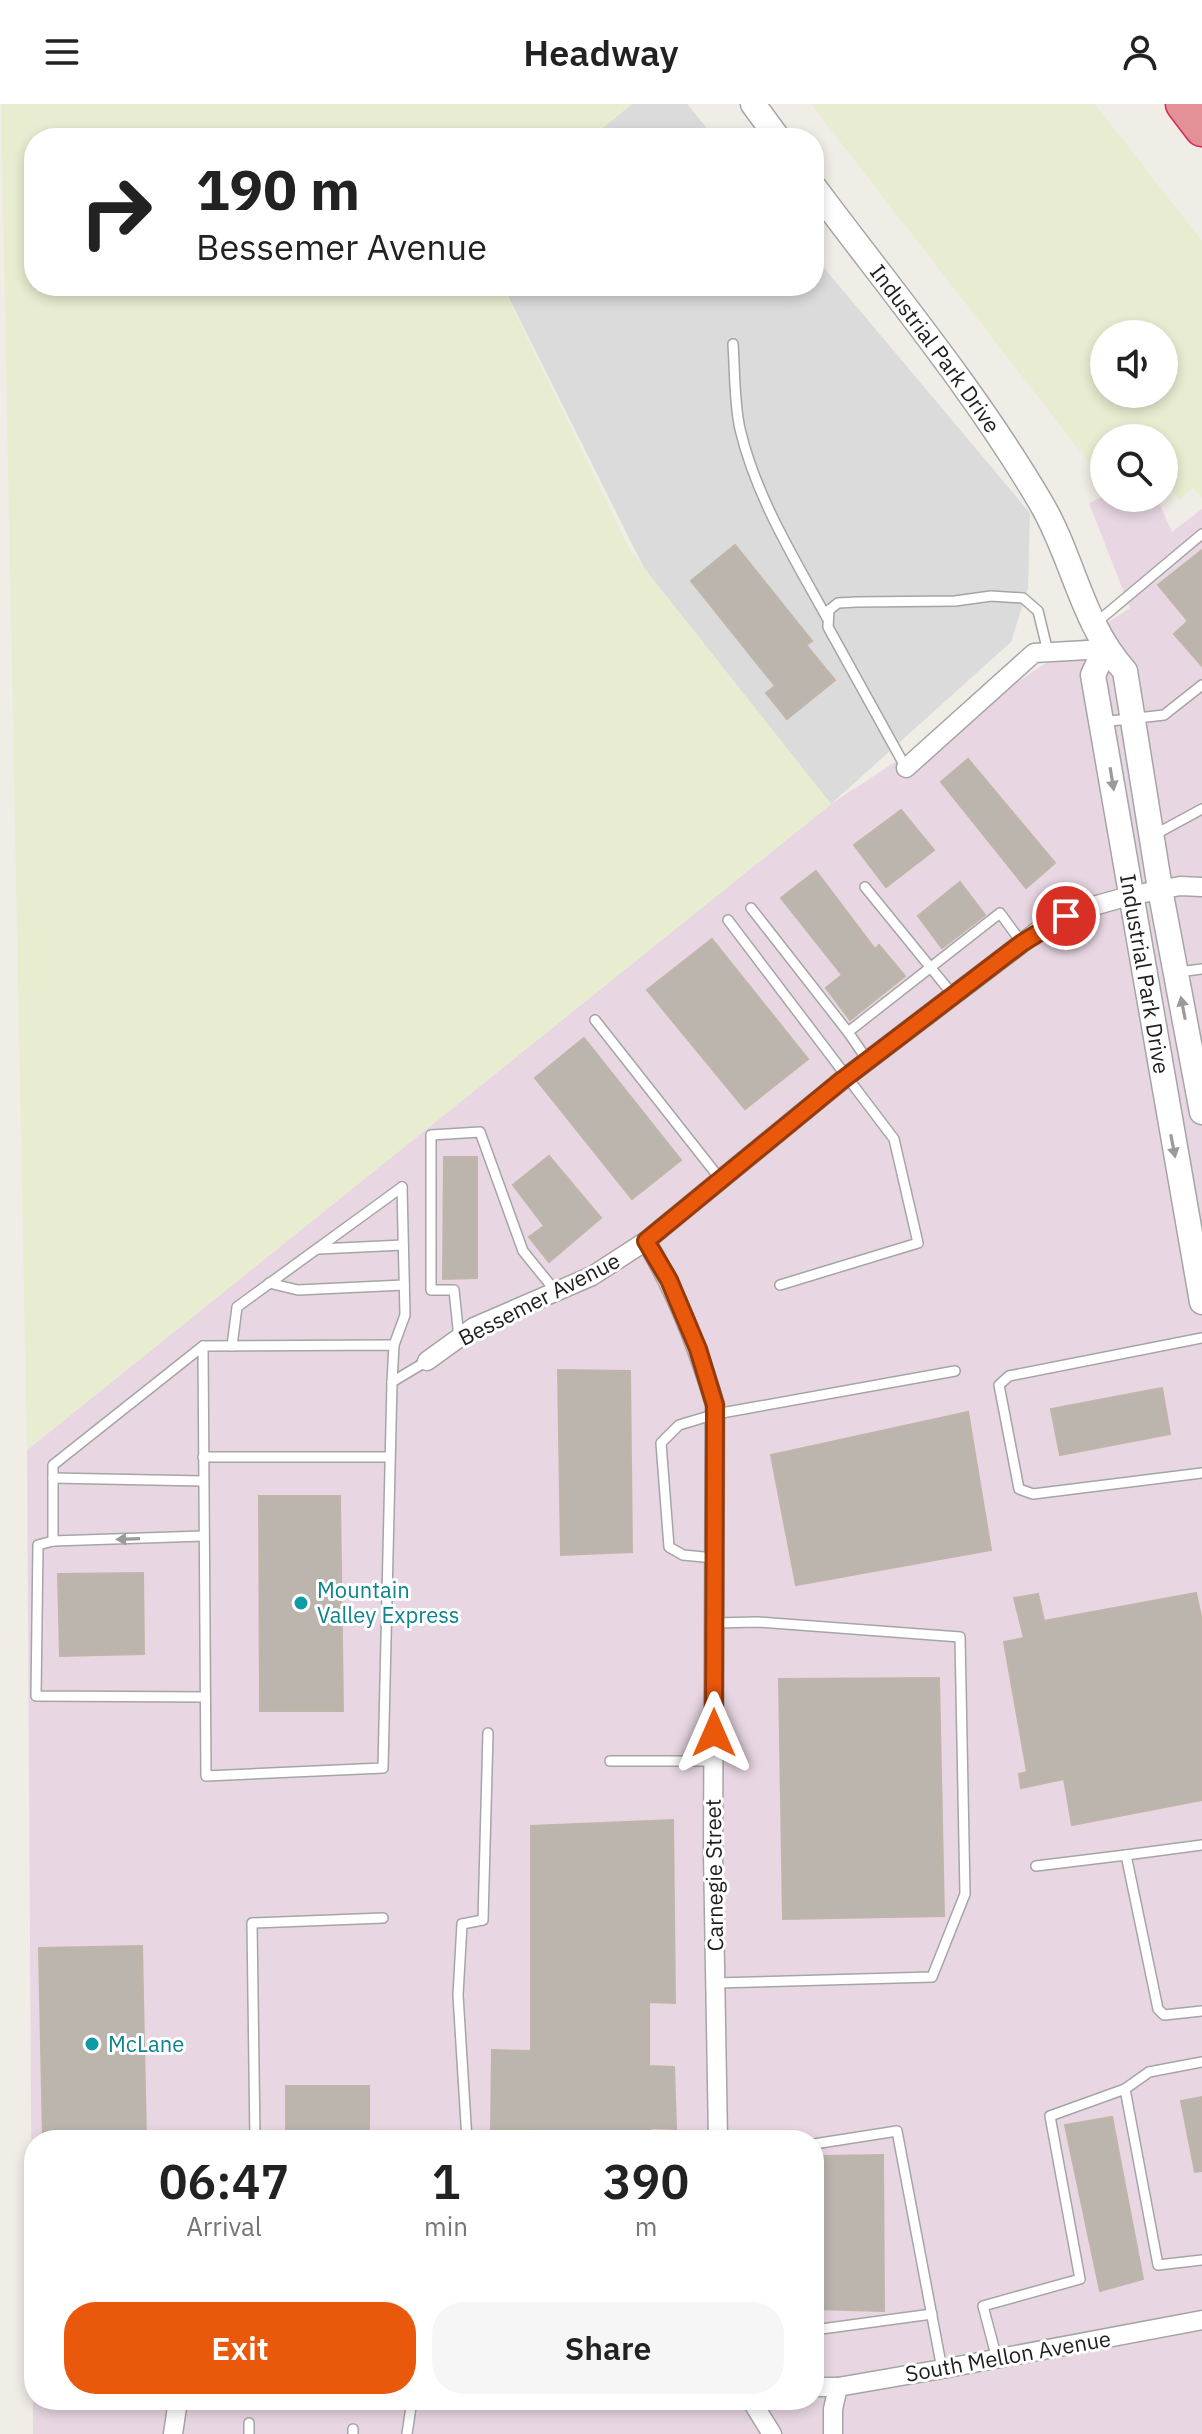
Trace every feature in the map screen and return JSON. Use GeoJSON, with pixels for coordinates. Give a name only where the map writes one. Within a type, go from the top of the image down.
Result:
{"type":"FeatureCollection","features":[{"type":"Feature","properties":{"kind":"highway"},"geometry":{"type":"LineString","coordinates":[[1183,104],[1202,129]]}},
{"type":"Feature","properties":{"kind":"street"},"geometry":{"type":"LineString","coordinates":[[753,104],[771,128]]}},
{"type":"Feature","properties":{"kind":"street","name":"Industrial Park Drive"},"geometry":{"type":"LineString","coordinates":[[824,200],[993,428],[1043,505],[1105,649],[1125,671],[1176,972],[1189,1106],[1202,1302]]}},
{"type":"Feature","properties":{"kind":"street"},"geometry":{"type":"LineString","coordinates":[[906,768],[1034,653],[1105,649]]}},
{"type":"Feature","properties":{"kind":"street","name":"Industrial Park Drive"},"geometry":{"type":"LineString","coordinates":[[1105,649],[1093,675],[1129,896],[1189,1106]]}},
{"type":"Feature","properties":{"kind":"street","name":"Bessemer Avenue"},"geometry":{"type":"LineString","coordinates":[[427,1361],[459,1338],[502,1314],[592,1276],[646,1241],[953,995],[1022,943],[1066,916],[1160,889],[1202,887]]}},
{"type":"Feature","properties":{"kind":"street","name":"Carnegie Street"},"geometry":{"type":"LineString","coordinates":[[646,1241],[669,1280],[698,1349],[716,1414],[713,1761],[718,2130]]}},
{"type":"Feature","properties":{"kind":"street","name":"South Mellon Avenue"},"geometry":{"type":"LineString","coordinates":[[824,2387],[942,2369],[1202,2320]]}},
{"type":"Feature","properties":{"kind":"street"},"geometry":{"type":"LineString","coordinates":[[833,2434],[833,2409],[838,2387]]}},
{"type":"Feature","properties":{"kind":"street"},"geometry":{"type":"LineString","coordinates":[[173,2434],[177,2410]]}},
{"type":"Feature","properties":{"kind":"street"},"geometry":{"type":"LineString","coordinates":[[757,2410],[772,2434]]}},
{"type":"Feature","properties":{"kind":"lane"},"geometry":{"type":"LineString","coordinates":[[733,344],[739,425],[769,511],[827,618],[835,641],[906,768]]}},
{"type":"Feature","properties":{"kind":"lane"},"geometry":{"type":"LineString","coordinates":[[1094,624],[1202,534]]}},
{"type":"Feature","properties":{"kind":"lane"},"geometry":{"type":"LineString","coordinates":[[827,618],[829,610],[838,603],[955,601],[991,596],[1023,598],[1038,611],[1048,652]]}},
{"type":"Feature","properties":{"kind":"lane"},"geometry":{"type":"LineString","coordinates":[[1102,722],[1164,715],[1202,685]]}},
{"type":"Feature","properties":{"kind":"lane"},"geometry":{"type":"LineString","coordinates":[[1154,835],[1202,809]]}},
{"type":"Feature","properties":{"kind":"lane"},"geometry":{"type":"LineString","coordinates":[[865,887],[953,995]]}},
{"type":"Feature","properties":{"kind":"lane"},"geometry":{"type":"LineString","coordinates":[[751,908],[868,1061]]}},
{"type":"Feature","properties":{"kind":"lane"},"geometry":{"type":"LineString","coordinates":[[848,1032],[1000,913],[1022,943]]}},
{"type":"Feature","properties":{"kind":"lane"},"geometry":{"type":"LineString","coordinates":[[728,920],[894,1139],[918,1243],[780,1285]]}},
{"type":"Feature","properties":{"kind":"lane"},"geometry":{"type":"LineString","coordinates":[[1176,972],[1202,969]]}},
{"type":"Feature","properties":{"kind":"lane"},"geometry":{"type":"LineString","coordinates":[[595,1020],[721,1180]]}},
{"type":"Feature","properties":{"kind":"lane"},"geometry":{"type":"LineString","coordinates":[[459,1338],[454,1290],[431,1290],[431,1135],[480,1132],[523,1251],[557,1293]]}},
{"type":"Feature","properties":{"kind":"lane"},"geometry":{"type":"LineString","coordinates":[[203,1346],[206,1776],[383,1768],[392,1382],[394,1345],[405,1315],[402,1187],[237,1307],[232,1346]]}},
{"type":"Feature","properties":{"kind":"lane"},"geometry":{"type":"LineString","coordinates":[[316,1249],[403,1245]]}},
{"type":"Feature","properties":{"kind":"lane"},"geometry":{"type":"LineString","coordinates":[[269,1283],[298,1290],[404,1285]]}},
{"type":"Feature","properties":{"kind":"lane"},"geometry":{"type":"LineString","coordinates":[[1202,1338],[1009,1376],[999,1385],[1019,1489],[1033,1494],[1202,1473]]}},
{"type":"Feature","properties":{"kind":"lane"},"geometry":{"type":"LineString","coordinates":[[53,1541],[53,1465],[203,1346],[394,1345]]}},
{"type":"Feature","properties":{"kind":"lane"},"geometry":{"type":"LineString","coordinates":[[392,1382],[427,1361]]}},
{"type":"Feature","properties":{"kind":"lane"},"geometry":{"type":"LineString","coordinates":[[714,1558],[683,1555],[669,1547],[661,1443],[679,1425],[716,1414],[955,1371]]}},
{"type":"Feature","properties":{"kind":"lane"},"geometry":{"type":"LineString","coordinates":[[203,1457],[389,1457]]}},
{"type":"Feature","properties":{"kind":"lane"},"geometry":{"type":"LineString","coordinates":[[53,1478],[203,1481]]}},
{"type":"Feature","properties":{"kind":"lane"},"geometry":{"type":"LineString","coordinates":[[203,1536],[53,1541],[38,1545],[36,1696],[205,1697]]}},
{"type":"Feature","properties":{"kind":"lane"},"geometry":{"type":"LineString","coordinates":[[714,1623],[758,1622],[960,1637],[965,1894],[932,1977],[715,1983]]}},
{"type":"Feature","properties":{"kind":"lane"},"geometry":{"type":"LineString","coordinates":[[466,2130],[458,1995],[462,1924],[483,1920],[488,1733]]}},
{"type":"Feature","properties":{"kind":"lane"},"geometry":{"type":"LineString","coordinates":[[610,1761],[713,1761]]}},
{"type":"Feature","properties":{"kind":"lane"},"geometry":{"type":"LineString","coordinates":[[1036,1866],[1202,1845]]}},
{"type":"Feature","properties":{"kind":"lane"},"geometry":{"type":"LineString","coordinates":[[1126,1855],[1158,2009],[1164,2015],[1202,2011]]}},
{"type":"Feature","properties":{"kind":"lane"},"geometry":{"type":"LineString","coordinates":[[255,2130],[252,1923],[383,1918]]}},
{"type":"Feature","properties":{"kind":"lane"},"geometry":{"type":"LineString","coordinates":[[997,2359],[983,2306],[1080,2279],[1050,2116],[1125,2089],[1149,2072],[1202,2062]]}},
{"type":"Feature","properties":{"kind":"lane"},"geometry":{"type":"LineString","coordinates":[[1125,2089],[1158,2265],[1202,2260]]}},
{"type":"Feature","properties":{"kind":"lane"},"geometry":{"type":"LineString","coordinates":[[824,2142],[897,2131],[942,2369]]}},
{"type":"Feature","properties":{"kind":"lane"},"geometry":{"type":"LineString","coordinates":[[824,2329],[932,2314]]}},
{"type":"Feature","properties":{"kind":"lane"},"geometry":{"type":"LineString","coordinates":[[407,2434],[411,2410]]}},
{"type":"Feature","properties":{"kind":"lane"},"geometry":{"type":"LineString","coordinates":[[249,2423],[249,2434]]}},
{"type":"Feature","properties":{"kind":"shaded area"},"geometry":{"type":"Polygon","coordinates":[[[632,104],[687,104],[707,128],[602,128],[632,104]]]}},
{"type":"Feature","properties":{"kind":"shaded area"},"geometry":{"type":"Polygon","coordinates":[[[824,268],[1030,513],[1028,588],[1011,642],[831,804],[645,570],[508,296],[824,296],[824,268]]]}},
{"type":"Feature","properties":{"kind":"shaded area"},"geometry":{"type":"Polygon","coordinates":[[[1202,509],[1202,2434],[33,2434],[33,2410],[824,2410],[824,2130],[31,2130],[27,1450],[831,804],[1130,608],[1093,512],[1163,512],[1172,532],[1202,509]]]}},
{"type":"Feature","properties":{"kind":"green space"},"geometry":{"type":"Polygon","coordinates":[[[1,104],[632,104],[602,128],[24,128],[24,296],[507,296],[630,550],[831,804],[27,1450],[1,104]]]}},
{"type":"Feature","properties":{"kind":"green space"},"geometry":{"type":"Polygon","coordinates":[[[811,104],[1095,104],[1202,241],[1202,497],[1193,488],[1180,500],[1178,424],[1090,424],[1090,464],[811,104]]]}},
{"type":"Feature","properties":{"kind":"building"},"geometry":{"type":"Polygon","coordinates":[[[735,545],[812,641],[806,645],[835,680],[787,719],[766,693],[775,686],[691,581],[735,545]]]}},
{"type":"Feature","properties":{"kind":"building"},"geometry":{"type":"Polygon","coordinates":[[[1202,550],[1202,666],[1174,634],[1188,621],[1158,585],[1202,550]]]}},
{"type":"Feature","properties":{"kind":"building"},"geometry":{"type":"Polygon","coordinates":[[[968,759],[1055,863],[1026,888],[941,782],[968,759]]]}},
{"type":"Feature","properties":{"kind":"building"},"geometry":{"type":"Polygon","coordinates":[[[901,810],[934,850],[886,887],[854,845],[901,810]]]}},
{"type":"Feature","properties":{"kind":"building"},"geometry":{"type":"Polygon","coordinates":[[[816,871],[875,949],[879,945],[905,976],[850,1020],[826,988],[842,975],[781,898],[816,871]]]}},
{"type":"Feature","properties":{"kind":"building"},"geometry":{"type":"Polygon","coordinates":[[[960,882],[985,915],[942,948],[918,916],[960,882]]]}},
{"type":"Feature","properties":{"kind":"building"},"geometry":{"type":"Polygon","coordinates":[[[712,939],[808,1059],[745,1109],[647,990],[712,939]]]}},
{"type":"Feature","properties":{"kind":"building"},"geometry":{"type":"Polygon","coordinates":[[[584,1038],[681,1160],[632,1199],[535,1078],[584,1038]]]}},
{"type":"Feature","properties":{"kind":"building"},"geometry":{"type":"Polygon","coordinates":[[[549,1156],[601,1218],[549,1262],[529,1237],[544,1226],[513,1185],[549,1156]]]}},
{"type":"Feature","properties":{"kind":"building"},"geometry":{"type":"Polygon","coordinates":[[[444,1157],[477,1157],[477,1278],[443,1279],[444,1157]]]}},
{"type":"Feature","properties":{"kind":"building"},"geometry":{"type":"Polygon","coordinates":[[[558,1370],[630,1371],[632,1552],[561,1555],[558,1370]]]}},
{"type":"Feature","properties":{"kind":"building"},"geometry":{"type":"Polygon","coordinates":[[[1162,1388],[1170,1434],[1060,1455],[1051,1409],[1162,1388]]]}},
{"type":"Feature","properties":{"kind":"building"},"geometry":{"type":"Polygon","coordinates":[[[968,1412],[991,1550],[796,1585],[771,1455],[968,1412]]]}},
{"type":"Feature","properties":{"kind":"building","name":"Mountain Valley Express"},"geometry":{"type":"Polygon","coordinates":[[[259,1496],[340,1496],[343,1711],[260,1711],[259,1496]]]}},
{"type":"Feature","properties":{"kind":"building"},"geometry":{"type":"Polygon","coordinates":[[[143,1573],[144,1654],[60,1656],[58,1574],[143,1573]]]}},
{"type":"Feature","properties":{"kind":"building"},"geometry":{"type":"Polygon","coordinates":[[[1196,1593],[1202,1621],[1202,1800],[1072,1825],[1064,1779],[1021,1788],[1019,1774],[1027,1772],[1004,1642],[1024,1638],[1014,1598],[1038,1594],[1044,1621],[1196,1593]]]}},
{"type":"Feature","properties":{"kind":"building"},"geometry":{"type":"Polygon","coordinates":[[[939,1678],[944,1916],[783,1919],[779,1679],[939,1678]]]}},
{"type":"Feature","properties":{"kind":"building"},"geometry":{"type":"Polygon","coordinates":[[[673,1820],[675,2003],[649,2002],[649,2066],[674,2067],[676,2129],[491,2130],[492,2050],[531,2051],[531,1826],[673,1820]]]}},
{"type":"Feature","properties":{"kind":"building","name":"McLane"},"geometry":{"type":"Polygon","coordinates":[[[142,1946],[146,2130],[43,2130],[39,1948],[142,1946]]]}},
{"type":"Feature","properties":{"kind":"building"},"geometry":{"type":"Polygon","coordinates":[[[286,2086],[369,2086],[369,2130],[286,2130],[286,2086]]]}},
{"type":"Feature","properties":{"kind":"building"},"geometry":{"type":"Polygon","coordinates":[[[1202,2097],[1202,2171],[1195,2172],[1181,2101],[1202,2097]]]}},
{"type":"Feature","properties":{"kind":"building"},"geometry":{"type":"Polygon","coordinates":[[[1112,2117],[1143,2279],[1100,2291],[1065,2125],[1112,2117]]]}},
{"type":"Feature","properties":{"kind":"building"},"geometry":{"type":"Polygon","coordinates":[[[883,2155],[884,2311],[824,2309],[824,2156],[883,2155]]]}},
{"type":"Feature","properties":{"kind":"place","name":"Mountain Valley Express"},"geometry":{"type":"Point","coordinates":[301,1603]}},
{"type":"Feature","properties":{"kind":"place","name":"McLane"},"geometry":{"type":"Point","coordinates":[92,2044]}},
{"type":"Feature","properties":{"kind":"route"},"geometry":{"type":"LineString","coordinates":[[714,1733],[715,1405],[698,1349],[669,1280],[646,1241],[841,1081],[1038,931],[1066,916]]}}]}
